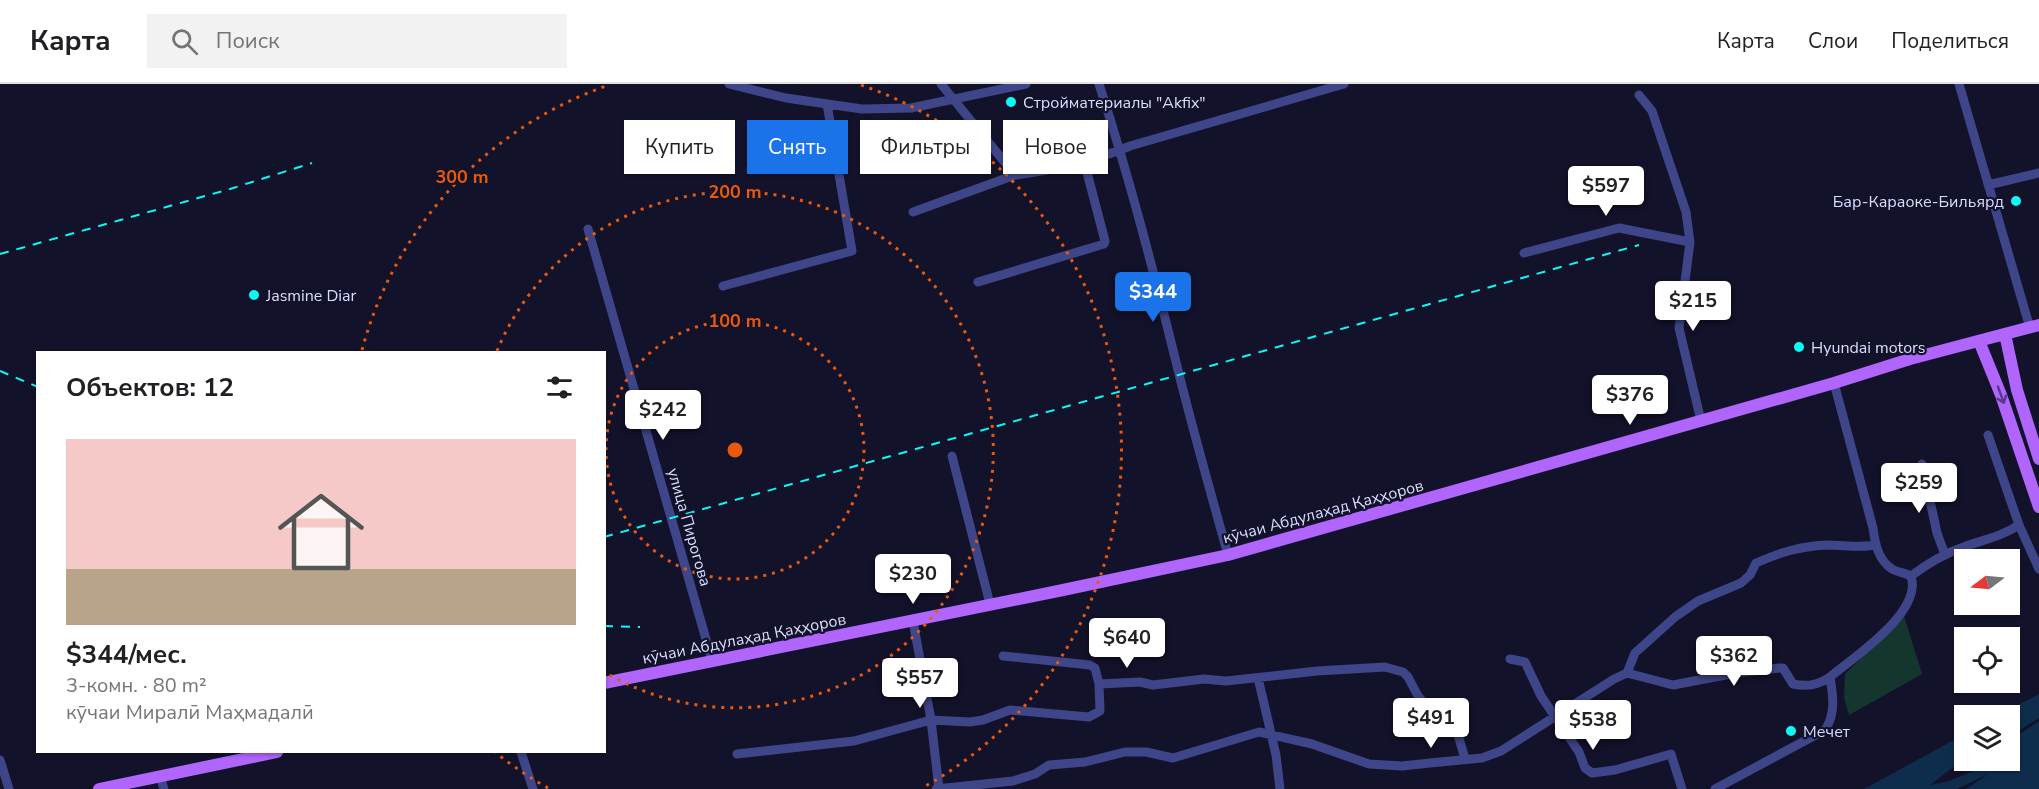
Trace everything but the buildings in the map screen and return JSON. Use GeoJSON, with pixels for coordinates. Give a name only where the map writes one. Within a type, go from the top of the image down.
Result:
{"type":"FeatureCollection","features":[{"type":"Feature","properties":{"kind":"main road","name":"кӯчаи Абдулаҳад Қаҳҳоров"},"geometry":{"type":"LineString","coordinates":[[606,683],[1228,555],[1834,383],[1910,359],[2034,326]]}},
{"type":"Feature","properties":{"kind":"main road"},"geometry":{"type":"LineString","coordinates":[[2005,334],[2017,390],[2039,459]]}},
{"type":"Feature","properties":{"kind":"main road"},"geometry":{"type":"LineString","coordinates":[[1979,341],[2001,395],[2039,507]]}},
{"type":"Feature","properties":{"kind":"main road"},"geometry":{"type":"LineString","coordinates":[[99,789],[272,753]]}},
{"type":"Feature","properties":{"kind":"street"},"geometry":{"type":"LineString","coordinates":[[729,84],[786,98],[862,109],[911,108],[1026,84]]}},
{"type":"Feature","properties":{"kind":"street"},"geometry":{"type":"LineString","coordinates":[[941,84],[1003,159]]}},
{"type":"Feature","properties":{"kind":"street"},"geometry":{"type":"LineString","coordinates":[[1099,84],[1160,295],[1179,375],[1228,555]]}},
{"type":"Feature","properties":{"kind":"street"},"geometry":{"type":"LineString","coordinates":[[1108,154],[1344,84]]}},
{"type":"Feature","properties":{"kind":"street"},"geometry":{"type":"LineString","coordinates":[[1959,84],[2034,326]]}},
{"type":"Feature","properties":{"kind":"street"},"geometry":{"type":"LineString","coordinates":[[1639,95],[1652,111],[1686,212],[1690,242],[1678,328],[1701,421]]}},
{"type":"Feature","properties":{"kind":"street"},"geometry":{"type":"LineString","coordinates":[[723,286],[852,251],[827,104]]}},
{"type":"Feature","properties":{"kind":"street"},"geometry":{"type":"LineString","coordinates":[[1989,185],[2039,172]]}},
{"type":"Feature","properties":{"kind":"street"},"geometry":{"type":"LineString","coordinates":[[913,212],[1015,174]]}},
{"type":"Feature","properties":{"kind":"street"},"geometry":{"type":"LineString","coordinates":[[978,282],[1104,244],[1087,174]]}},
{"type":"Feature","properties":{"kind":"street"},"geometry":{"type":"LineString","coordinates":[[1524,253],[1619,228],[1690,242]]}},
{"type":"Feature","properties":{"kind":"street","name":"улица Пирогова"},"geometry":{"type":"LineString","coordinates":[[588,229],[712,660]]}},
{"type":"Feature","properties":{"kind":"street"},"geometry":{"type":"LineString","coordinates":[[1834,383],[1873,528],[1875,545],[1883,561],[1893,570],[1911,576]]}},
{"type":"Feature","properties":{"kind":"street"},"geometry":{"type":"LineString","coordinates":[[1988,435],[2019,525],[2039,569]]}},
{"type":"Feature","properties":{"kind":"street"},"geometry":{"type":"LineString","coordinates":[[951,456],[990,604]]}},
{"type":"Feature","properties":{"kind":"street"},"geometry":{"type":"LineString","coordinates":[[1922,464],[1937,533],[1945,555]]}},
{"type":"Feature","properties":{"kind":"street"},"geometry":{"type":"LineString","coordinates":[[1911,576],[1928,563],[1967,546],[2004,534],[2019,525]]}},
{"type":"Feature","properties":{"kind":"street"},"geometry":{"type":"LineString","coordinates":[[1627,673],[1635,653],[1675,617],[1698,601],[1741,583],[1750,575],[1756,563],[1789,549],[1829,545],[1867,547],[1875,545]]}},
{"type":"Feature","properties":{"kind":"street"},"geometry":{"type":"LineString","coordinates":[[913,621],[932,720],[938,789],[1013,781],[1035,774],[1049,765],[1085,762],[1125,753],[1146,752],[1173,758],[1255,733],[1311,744],[1369,764],[1402,766],[1492,755],[1556,717],[1605,684],[1627,673],[1673,685],[1736,673],[1783,668],[1793,684],[1803,686],[1822,682],[1867,647],[1900,616],[1913,587],[1911,576]]}},
{"type":"Feature","properties":{"kind":"street"},"geometry":{"type":"LineString","coordinates":[[737,754],[854,741],[932,720],[970,722],[983,720],[1010,710],[1089,717],[1100,711],[1099,684],[1095,668],[1090,665],[1003,656]]}},
{"type":"Feature","properties":{"kind":"street"},"geometry":{"type":"LineString","coordinates":[[1510,659],[1525,662],[1541,696],[1579,752],[1585,768],[1592,773],[1615,770],[1671,754],[1682,789]]}},
{"type":"Feature","properties":{"kind":"street"},"geometry":{"type":"LineString","coordinates":[[1099,684],[1140,682],[1153,685],[1204,679],[1226,681],[1366,667],[1385,668],[1403,672],[1430,710],[1454,721],[1465,759]]}},
{"type":"Feature","properties":{"kind":"street"},"geometry":{"type":"LineString","coordinates":[[1715,789],[1825,730],[1830,723],[1833,696],[1830,677]]}},
{"type":"Feature","properties":{"kind":"street"},"geometry":{"type":"LineString","coordinates":[[1258,678],[1272,736],[1280,789]]}},
{"type":"Feature","properties":{"kind":"street"},"geometry":{"type":"LineString","coordinates":[[521,753],[532,789]]}},
{"type":"Feature","properties":{"kind":"street"},"geometry":{"type":"LineString","coordinates":[[0,760],[9,789]]}},
{"type":"Feature","properties":{"kind":"street"},"geometry":{"type":"LineString","coordinates":[[160,776],[164,789]]}},
{"type":"Feature","properties":{"kind":"green space"},"geometry":{"type":"Polygon","coordinates":[[[1904,616],[1922,674],[1849,715],[1844,698],[1845,674],[1904,616]]]}},
{"type":"Feature","properties":{"kind":"water"},"geometry":{"type":"Polygon","coordinates":[[[2039,694],[2039,718],[2020,730],[2021,711],[2018,705],[2039,694]]]}},
{"type":"Feature","properties":{"kind":"water"},"geometry":{"type":"Polygon","coordinates":[[[2039,721],[2039,789],[1966,789],[1990,773],[1957,789],[1864,789],[1954,740],[1954,766],[1930,785],[1949,781],[1973,771],[2020,771],[2020,734],[2039,721]]]}},
{"type":"Feature","properties":{"kind":"railway"},"geometry":{"type":"LineString","coordinates":[[0,254],[230,189],[312,163]]}},
{"type":"Feature","properties":{"kind":"railway"},"geometry":{"type":"LineString","coordinates":[[606,536],[1639,245]]}},
{"type":"Feature","properties":{"kind":"railway"},"geometry":{"type":"LineString","coordinates":[[0,371],[36,386]]}},
{"type":"Feature","properties":{"kind":"railway"},"geometry":{"type":"LineString","coordinates":[[606,626],[640,627]]}},
{"type":"Feature","properties":{"kind":"place","name":"Стройматериалы \"Akfix\""},"geometry":{"type":"Point","coordinates":[1011,102]}},
{"type":"Feature","properties":{"kind":"place","name":"Бар-Караоке-Бильярд"},"geometry":{"type":"Point","coordinates":[2016,201]}},
{"type":"Feature","properties":{"kind":"place","name":"Jasmine Diar"},"geometry":{"type":"Point","coordinates":[254,295]}},
{"type":"Feature","properties":{"kind":"place","name":"Hyundai motors"},"geometry":{"type":"Point","coordinates":[1799,347]}},
{"type":"Feature","properties":{"kind":"place","name":"Мечет"},"geometry":{"type":"Point","coordinates":[1791,731]}}]}
